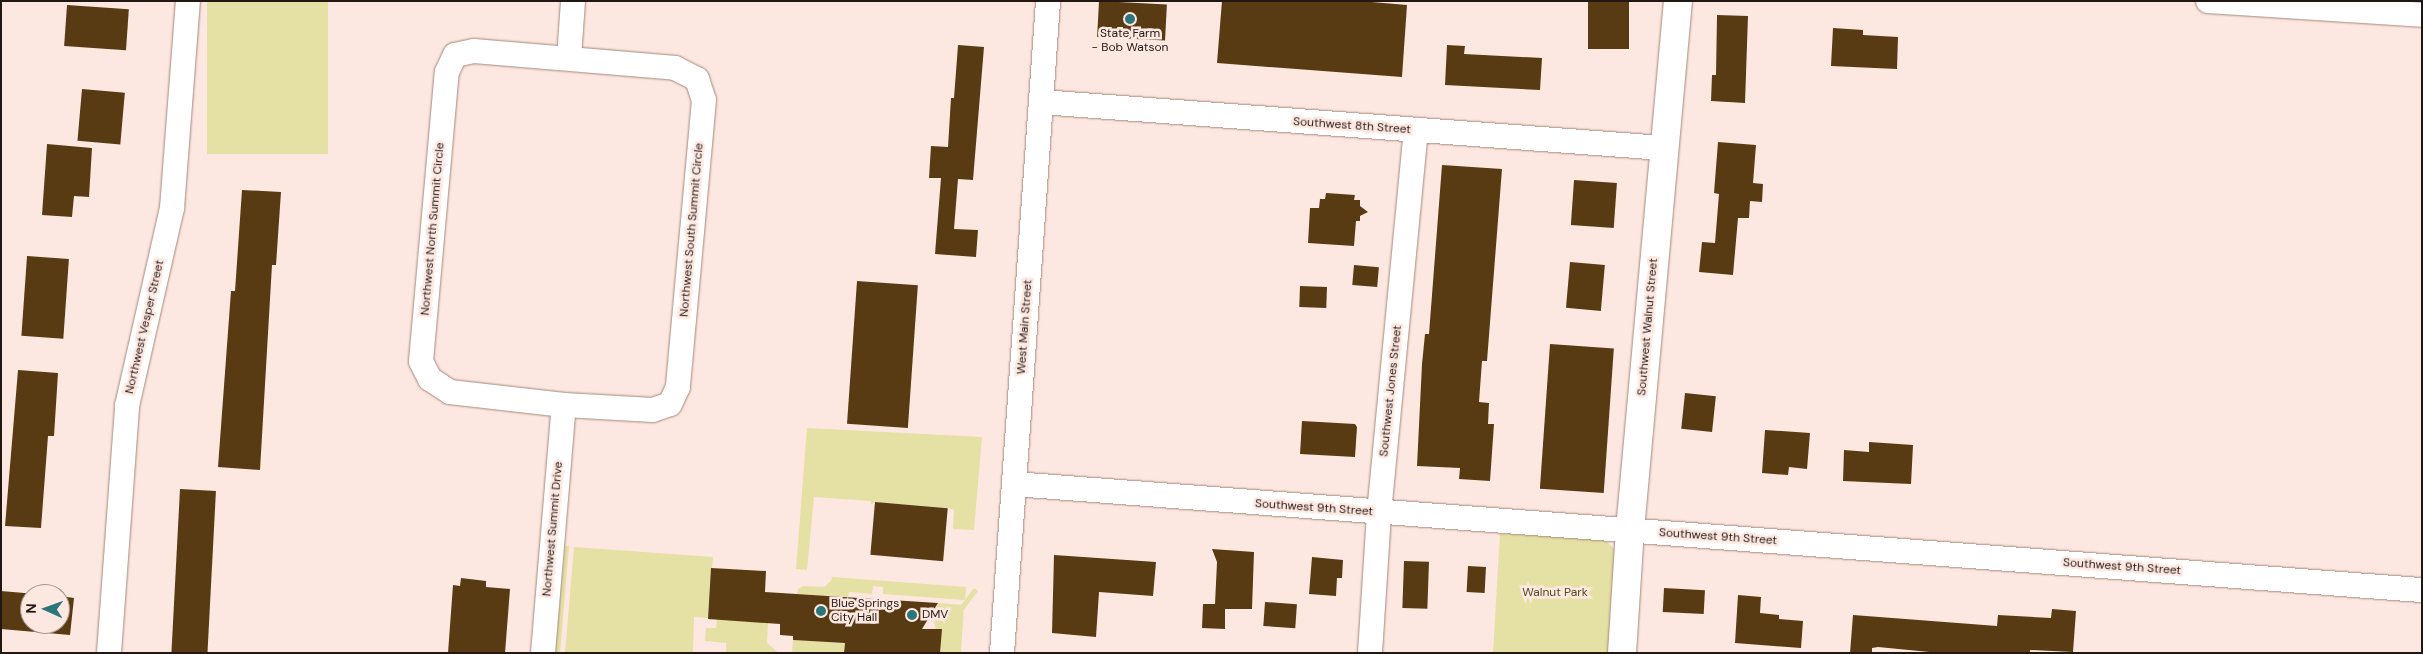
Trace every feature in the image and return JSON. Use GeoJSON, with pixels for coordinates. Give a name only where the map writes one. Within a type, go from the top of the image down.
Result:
{"type":"FeatureCollection","features":[{"type":"Feature","properties":{"kind":"street","name":"Northwest Vesper Street"},"geometry":{"type":"LineString","coordinates":[[109,653],[127,406],[172,208],[188,1]]}},
{"type":"Feature","properties":{"kind":"street"},"geometry":{"type":"LineString","coordinates":[[569,58],[573,1]]}},
{"type":"Feature","properties":{"kind":"street","name":"West Main Street"},"geometry":{"type":"LineString","coordinates":[[1002,653],[1048,1]]}},
{"type":"Feature","properties":{"kind":"street","name":"Southwest Walnut Street"},"geometry":{"type":"LineString","coordinates":[[1622,653],[1630,530],[1663,148],[1678,1]]}},
{"type":"Feature","properties":{"kind":"street"},"geometry":{"type":"LineString","coordinates":[[2208,1],[2422,15]]}},
{"type":"Feature","properties":{"kind":"street","name":"Northwest North Summit Circle"},"geometry":{"type":"LineString","coordinates":[[564,405],[450,392],[430,380],[421,360],[447,72],[455,56],[474,51],[569,58]]}},
{"type":"Feature","properties":{"kind":"street","name":"Northwest South Summit Circle"},"geometry":{"type":"LineString","coordinates":[[564,405],[653,410],[670,404],[678,387],[704,100],[697,79],[675,68],[569,58]]}},
{"type":"Feature","properties":{"kind":"street","name":"Southwest 8th Street"},"geometry":{"type":"LineString","coordinates":[[1041,102],[1663,148]]}},
{"type":"Feature","properties":{"kind":"street","name":"Southwest Jones Street"},"geometry":{"type":"LineString","coordinates":[[1370,653],[1379,513],[1416,130]]}},
{"type":"Feature","properties":{"kind":"street","name":"Northwest Summit Drive"},"geometry":{"type":"LineString","coordinates":[[543,653],[564,405]]}},
{"type":"Feature","properties":{"kind":"street","name":"Southwest 9th Street"},"geometry":{"type":"LineString","coordinates":[[1014,484],[1379,513],[1630,530],[2422,590]]}},
{"type":"Feature","properties":{"kind":"green space"},"geometry":{"type":"Polygon","coordinates":[[[207,1],[328,1],[328,154],[207,154],[207,1]]]}},
{"type":"Feature","properties":{"kind":"green space"},"geometry":{"type":"Polygon","coordinates":[[[807,428],[982,437],[974,530],[953,529],[954,510],[948,508],[875,502],[871,504],[871,501],[814,497],[807,570],[796,569],[807,428]]]}},
{"type":"Feature","properties":{"kind":"green space","name":"Walnut Park"},"geometry":{"type":"Polygon","coordinates":[[[1500,534],[1602,537],[1617,552],[1608,653],[1493,653],[1500,534]]]}},
{"type":"Feature","properties":{"kind":"green space"},"geometry":{"type":"Polygon","coordinates":[[[565,546],[569,546],[560,653],[555,653],[565,546]]]}},
{"type":"Feature","properties":{"kind":"green space"},"geometry":{"type":"Polygon","coordinates":[[[574,547],[713,557],[708,618],[694,617],[693,653],[565,653],[574,547]]]}},
{"type":"Feature","properties":{"kind":"green space"},"geometry":{"type":"Polygon","coordinates":[[[832,577],[966,587],[965,600],[883,594],[883,587],[873,586],[872,594],[849,592],[848,597],[797,594],[798,589],[803,586],[824,587],[831,581],[832,577]]]}},
{"type":"Feature","properties":{"kind":"green space"},"geometry":{"type":"Polygon","coordinates":[[[974,588],[978,591],[939,643],[935,640],[974,588]]]}},
{"type":"Feature","properties":{"kind":"green space"},"geometry":{"type":"Polygon","coordinates":[[[938,603],[964,605],[961,653],[940,653],[934,620],[938,603]]]}},
{"type":"Feature","properties":{"kind":"green space"},"geometry":{"type":"Polygon","coordinates":[[[717,619],[768,623],[767,643],[779,653],[726,653],[726,643],[705,641],[706,628],[716,628],[717,619]]]}},
{"type":"Feature","properties":{"kind":"green space"},"geometry":{"type":"Polygon","coordinates":[[[793,640],[845,643],[844,653],[792,653],[793,640]]]}},
{"type":"Feature","properties":{"kind":"building"},"geometry":{"type":"Polygon","coordinates":[[[1099,1],[1167,5],[1165,41],[1097,37],[1099,1]]]}},
{"type":"Feature","properties":{"kind":"building"},"geometry":{"type":"Polygon","coordinates":[[[1222,1],[1360,1],[1407,5],[1402,77],[1217,63],[1222,1]]]}},
{"type":"Feature","properties":{"kind":"building"},"geometry":{"type":"Polygon","coordinates":[[[1588,1],[1629,1],[1629,49],[1588,49],[1588,1]]]}},
{"type":"Feature","properties":{"kind":"building"},"geometry":{"type":"Polygon","coordinates":[[[67,5],[129,9],[126,50],[64,46],[67,5]]]}},
{"type":"Feature","properties":{"kind":"building"},"geometry":{"type":"Polygon","coordinates":[[[1717,15],[1748,16],[1745,103],[1711,101],[1712,75],[1716,75],[1717,15]]]}},
{"type":"Feature","properties":{"kind":"building"},"geometry":{"type":"Polygon","coordinates":[[[1833,28],[1863,30],[1863,35],[1898,37],[1897,69],[1831,66],[1833,28]]]}},
{"type":"Feature","properties":{"kind":"building"},"geometry":{"type":"Polygon","coordinates":[[[958,45],[984,47],[973,180],[958,179],[954,229],[978,230],[976,257],[935,254],[941,178],[929,178],[931,146],[948,147],[951,98],[954,98],[958,45]]]}},
{"type":"Feature","properties":{"kind":"building"},"geometry":{"type":"Polygon","coordinates":[[[1447,45],[1465,46],[1464,54],[1542,58],[1540,90],[1445,85],[1447,45]]]}},
{"type":"Feature","properties":{"kind":"building"},"geometry":{"type":"Polygon","coordinates":[[[82,89],[125,93],[120,145],[77,141],[82,89]]]}},
{"type":"Feature","properties":{"kind":"building"},"geometry":{"type":"Polygon","coordinates":[[[1718,142],[1756,145],[1753,183],[1763,184],[1762,202],[1750,201],[1749,218],[1738,218],[1733,275],[1699,272],[1702,242],[1715,243],[1719,194],[1714,193],[1718,142]]]}},
{"type":"Feature","properties":{"kind":"building"},"geometry":{"type":"Polygon","coordinates":[[[47,144],[92,148],[89,197],[74,196],[72,217],[42,215],[47,144]]]}},
{"type":"Feature","properties":{"kind":"building"},"geometry":{"type":"Polygon","coordinates":[[[1442,165],[1502,169],[1487,361],[1482,361],[1479,402],[1489,403],[1488,424],[1494,424],[1490,481],[1459,479],[1460,468],[1417,466],[1422,364],[1425,334],[1429,334],[1442,165]]]}},
{"type":"Feature","properties":{"kind":"building"},"geometry":{"type":"Polygon","coordinates":[[[1574,180],[1617,183],[1614,228],[1571,225],[1574,180]]]}},
{"type":"Feature","properties":{"kind":"building"},"geometry":{"type":"Polygon","coordinates":[[[242,190],[281,192],[276,265],[272,265],[260,470],[218,467],[231,291],[235,291],[242,190]]]}},
{"type":"Feature","properties":{"kind":"building"},"geometry":{"type":"Polygon","coordinates":[[[1326,193],[1355,195],[1354,200],[1360,200],[1360,206],[1368,212],[1360,216],[1360,221],[1356,221],[1354,246],[1308,243],[1310,208],[1319,208],[1320,199],[1325,199],[1326,193]]]}},
{"type":"Feature","properties":{"kind":"building"},"geometry":{"type":"Polygon","coordinates":[[[27,256],[69,259],[63,339],[21,336],[27,256]]]}},
{"type":"Feature","properties":{"kind":"building"},"geometry":{"type":"Polygon","coordinates":[[[1570,262],[1605,265],[1601,311],[1566,308],[1570,262]]]}},
{"type":"Feature","properties":{"kind":"building"},"geometry":{"type":"Polygon","coordinates":[[[1354,265],[1379,267],[1377,287],[1352,285],[1354,265]]]}},
{"type":"Feature","properties":{"kind":"building"},"geometry":{"type":"Polygon","coordinates":[[[857,281],[918,285],[908,428],[847,424],[857,281]]]}},
{"type":"Feature","properties":{"kind":"building"},"geometry":{"type":"Polygon","coordinates":[[[1300,286],[1327,287],[1326,308],[1299,307],[1300,286]]]}},
{"type":"Feature","properties":{"kind":"building"},"geometry":{"type":"Polygon","coordinates":[[[1550,344],[1614,348],[1604,493],[1540,489],[1550,344]]]}},
{"type":"Feature","properties":{"kind":"building"},"geometry":{"type":"Polygon","coordinates":[[[18,370],[58,373],[54,436],[48,436],[41,528],[5,526],[18,370]]]}},
{"type":"Feature","properties":{"kind":"building"},"geometry":{"type":"Polygon","coordinates":[[[1685,393],[1716,396],[1712,432],[1681,429],[1685,393]]]}},
{"type":"Feature","properties":{"kind":"building"},"geometry":{"type":"Polygon","coordinates":[[[1302,421],[1355,424],[1357,427],[1355,457],[1300,454],[1302,421]]]}},
{"type":"Feature","properties":{"kind":"building"},"geometry":{"type":"Polygon","coordinates":[[[1765,430],[1810,433],[1807,469],[1789,467],[1788,475],[1762,473],[1765,430]]]}},
{"type":"Feature","properties":{"kind":"building"},"geometry":{"type":"Polygon","coordinates":[[[1869,442],[1913,445],[1911,484],[1843,481],[1844,450],[1869,452],[1869,442]]]}},
{"type":"Feature","properties":{"kind":"building"},"geometry":{"type":"Polygon","coordinates":[[[180,489],[216,491],[207,653],[171,653],[180,489]]]}},
{"type":"Feature","properties":{"kind":"building"},"geometry":{"type":"Polygon","coordinates":[[[875,502],[948,508],[943,561],[870,555],[875,502]]]}},
{"type":"Feature","properties":{"kind":"building"},"geometry":{"type":"Polygon","coordinates":[[[1212,549],[1254,552],[1252,609],[1225,609],[1225,629],[1202,628],[1203,604],[1215,604],[1217,562],[1212,549]]]}},
{"type":"Feature","properties":{"kind":"building"},"geometry":{"type":"Polygon","coordinates":[[[1054,555],[1156,562],[1153,596],[1099,592],[1096,637],[1052,633],[1054,555]]]}},
{"type":"Feature","properties":{"kind":"building"},"geometry":{"type":"Polygon","coordinates":[[[1312,557],[1343,560],[1342,578],[1337,578],[1336,596],[1309,594],[1312,557]]]}},
{"type":"Feature","properties":{"kind":"building"},"geometry":{"type":"Polygon","coordinates":[[[1404,561],[1429,562],[1427,609],[1402,608],[1404,561]]]}},
{"type":"Feature","properties":{"kind":"building"},"geometry":{"type":"Polygon","coordinates":[[[1468,566],[1486,567],[1485,593],[1467,592],[1468,566]]]}},
{"type":"Feature","properties":{"kind":"building","name":"Blue Springs City Hall"},"geometry":{"type":"Polygon","coordinates":[[[711,568],[766,571],[765,592],[938,603],[922,629],[942,629],[940,653],[844,653],[845,643],[793,640],[793,636],[780,635],[780,624],[708,619],[711,568]]]}},
{"type":"Feature","properties":{"kind":"building"},"geometry":{"type":"Polygon","coordinates":[[[461,578],[486,581],[486,587],[510,589],[505,653],[448,653],[453,585],[460,586],[461,578]]]}},
{"type":"Feature","properties":{"kind":"building"},"geometry":{"type":"Polygon","coordinates":[[[1664,588],[1705,590],[1704,614],[1663,612],[1664,588]]]}},
{"type":"Feature","properties":{"kind":"building"},"geometry":{"type":"Polygon","coordinates":[[[1,591],[20,593],[20,631],[1,629],[1,591]]]}},
{"type":"Feature","properties":{"kind":"building"},"geometry":{"type":"Polygon","coordinates":[[[1738,595],[1761,597],[1760,613],[1779,615],[1779,619],[1803,621],[1801,648],[1735,643],[1738,595]]]}},
{"type":"Feature","properties":{"kind":"building"},"geometry":{"type":"Polygon","coordinates":[[[70,597],[74,598],[70,635],[58,634],[70,634],[70,597]]]}},
{"type":"Feature","properties":{"kind":"building"},"geometry":{"type":"Polygon","coordinates":[[[1265,602],[1297,604],[1295,628],[1263,626],[1265,602]]]}},
{"type":"Feature","properties":{"kind":"building"},"geometry":{"type":"Polygon","coordinates":[[[2052,609],[2076,611],[2073,652],[2030,650],[2030,653],[1940,653],[1878,647],[1872,648],[1872,653],[1850,653],[1853,615],[1997,626],[1998,615],[2051,618],[2052,609]]]}},
{"type":"Feature","properties":{"kind":"place","name":"State Farm - Bob Watson"},"geometry":{"type":"Point","coordinates":[1130,19]}},
{"type":"Feature","properties":{"kind":"place","name":"Blue Springs City Hall"},"geometry":{"type":"Point","coordinates":[821,611]}},
{"type":"Feature","properties":{"kind":"place","name":"DMV"},"geometry":{"type":"Point","coordinates":[912,615]}}]}
